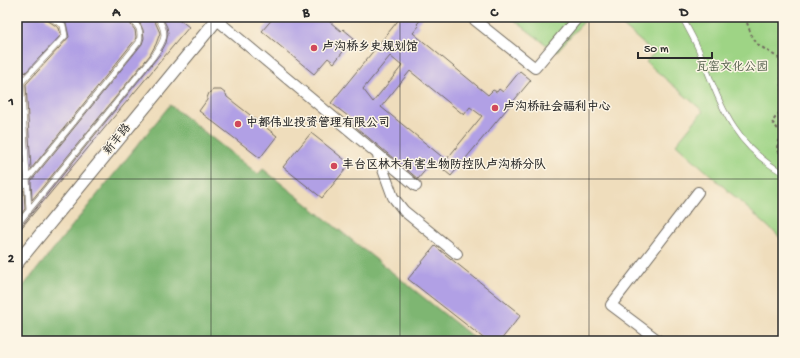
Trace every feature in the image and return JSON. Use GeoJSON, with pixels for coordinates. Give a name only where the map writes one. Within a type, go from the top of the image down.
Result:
{"type":"FeatureCollection","features":[{"type":"Feature","properties":{"kind":"street"},"geometry":{"type":"LineString","coordinates":[[471,17],[535,68],[578,17]]}},
{"type":"Feature","properties":{"kind":"street"},"geometry":{"type":"LineString","coordinates":[[216,18],[416,186]]}},
{"type":"Feature","properties":{"kind":"street","name":"新丰路"},"geometry":{"type":"LineString","coordinates":[[17,263],[216,18]]}},
{"type":"Feature","properties":{"kind":"street"},"geometry":{"type":"LineString","coordinates":[[377,154],[393,197],[404,211],[458,254]]}},
{"type":"Feature","properties":{"kind":"street"},"geometry":{"type":"LineString","coordinates":[[659,341],[611,305],[698,192]]}},
{"type":"Feature","properties":{"kind":"lane"},"geometry":{"type":"LineString","coordinates":[[17,87],[65,36],[63,25],[49,17]]}},
{"type":"Feature","properties":{"kind":"lane"},"geometry":{"type":"LineString","coordinates":[[17,192],[139,42],[141,34],[138,27],[129,17]]}},
{"type":"Feature","properties":{"kind":"lane"},"geometry":{"type":"LineString","coordinates":[[17,225],[160,47],[163,42],[164,27],[158,17]]}},
{"type":"Feature","properties":{"kind":"lane"},"geometry":{"type":"LineString","coordinates":[[682,17],[699,51],[730,123],[750,148],[774,168],[783,173]]}},
{"type":"Feature","properties":{"kind":"lane"},"geometry":{"type":"LineString","coordinates":[[17,66],[21,75],[22,83],[29,211]]}},
{"type":"Feature","properties":{"kind":"path"},"geometry":{"type":"LineString","coordinates":[[745,17],[751,34],[757,44],[780,59]]}},
{"type":"Feature","properties":{"kind":"path"},"geometry":{"type":"LineString","coordinates":[[780,59],[783,101]]}},
{"type":"Feature","properties":{"kind":"path"},"geometry":{"type":"LineString","coordinates":[[783,108],[772,122],[783,135],[778,141],[777,149],[783,157]]}},
{"type":"Feature","properties":{"kind":"green space"},"geometry":{"type":"Polygon","coordinates":[[[510,17],[588,17],[556,52],[510,17]]]}},
{"type":"Feature","properties":{"kind":"green space","name":"瓦窑文化公园"},"geometry":{"type":"Polygon","coordinates":[[[613,17],[783,17],[783,240],[676,144],[703,111],[646,62],[654,53],[613,17]]]}},
{"type":"Feature","properties":{"kind":"green space"},"geometry":{"type":"Polygon","coordinates":[[[170,105],[258,174],[263,169],[478,341],[17,341],[17,294],[170,105]]]}},
{"type":"Feature","properties":{"kind":"building"},"geometry":{"type":"Polygon","coordinates":[[[17,17],[45,17],[59,28],[61,35],[25,73],[20,64],[17,62],[17,17]]]}},
{"type":"Feature","properties":{"kind":"building"},"geometry":{"type":"Polygon","coordinates":[[[57,17],[125,17],[135,30],[136,37],[31,169],[26,84],[69,37],[66,23],[57,17]]]}},
{"type":"Feature","properties":{"kind":"building"},"geometry":{"type":"Polygon","coordinates":[[[135,17],[153,17],[160,33],[150,55],[32,200],[31,181],[142,44],[144,38],[143,30],[135,17]]]}},
{"type":"Feature","properties":{"kind":"building"},"geometry":{"type":"Polygon","coordinates":[[[162,17],[176,17],[189,27],[17,233],[17,229],[20,228],[160,54],[166,43],[168,33],[162,17]]]}},
{"type":"Feature","properties":{"kind":"building","name":"卢沟桥乡史规划馆"},"geometry":{"type":"Polygon","coordinates":[[[274,17],[324,17],[341,31],[343,29],[354,38],[334,63],[328,58],[314,74],[262,31],[274,17]]]}},
{"type":"Feature","properties":{"kind":"building","name":"卢沟桥社会福利中心"},"geometry":{"type":"Polygon","coordinates":[[[401,17],[423,17],[417,24],[419,26],[413,33],[488,95],[493,90],[497,92],[499,89],[503,92],[520,71],[531,80],[451,176],[433,161],[418,179],[351,123],[353,120],[331,103],[401,17]],[[390,56],[363,89],[373,102],[402,66],[390,56]],[[410,71],[381,107],[446,160],[482,116],[470,107],[464,115],[410,71]]]}},
{"type":"Feature","properties":{"kind":"building","name":"中都伟业投资管理有限公司"},"geometry":{"type":"Polygon","coordinates":[[[213,90],[221,90],[227,97],[277,136],[260,158],[199,111],[207,100],[209,93],[213,90]]]}},
{"type":"Feature","properties":{"kind":"building"},"geometry":{"type":"Polygon","coordinates":[[[17,91],[23,178],[17,186],[17,91]]]}},
{"type":"Feature","properties":{"kind":"building","name":"丰台区林木有害生物防控队卢沟桥分队"},"geometry":{"type":"Polygon","coordinates":[[[311,133],[350,164],[322,198],[283,167],[311,133]]]}},
{"type":"Feature","properties":{"kind":"building"},"geometry":{"type":"Polygon","coordinates":[[[24,190],[25,209],[17,219],[17,196],[24,190]]]}},
{"type":"Feature","properties":{"kind":"building"},"geometry":{"type":"Polygon","coordinates":[[[435,246],[521,315],[500,341],[487,341],[408,279],[435,246]]]}},
{"type":"Feature","properties":{"kind":"place","name":"卢沟桥乡史规划馆"},"geometry":{"type":"Point","coordinates":[314,48]}},
{"type":"Feature","properties":{"kind":"place","name":"卢沟桥社会福利中心"},"geometry":{"type":"Point","coordinates":[495,108]}},
{"type":"Feature","properties":{"kind":"place","name":"中都伟业投资管理有限公司"},"geometry":{"type":"Point","coordinates":[238,124]}},
{"type":"Feature","properties":{"kind":"place","name":"丰台区林木有害生物防控队卢沟桥分队"},"geometry":{"type":"Point","coordinates":[334,166]}}]}
